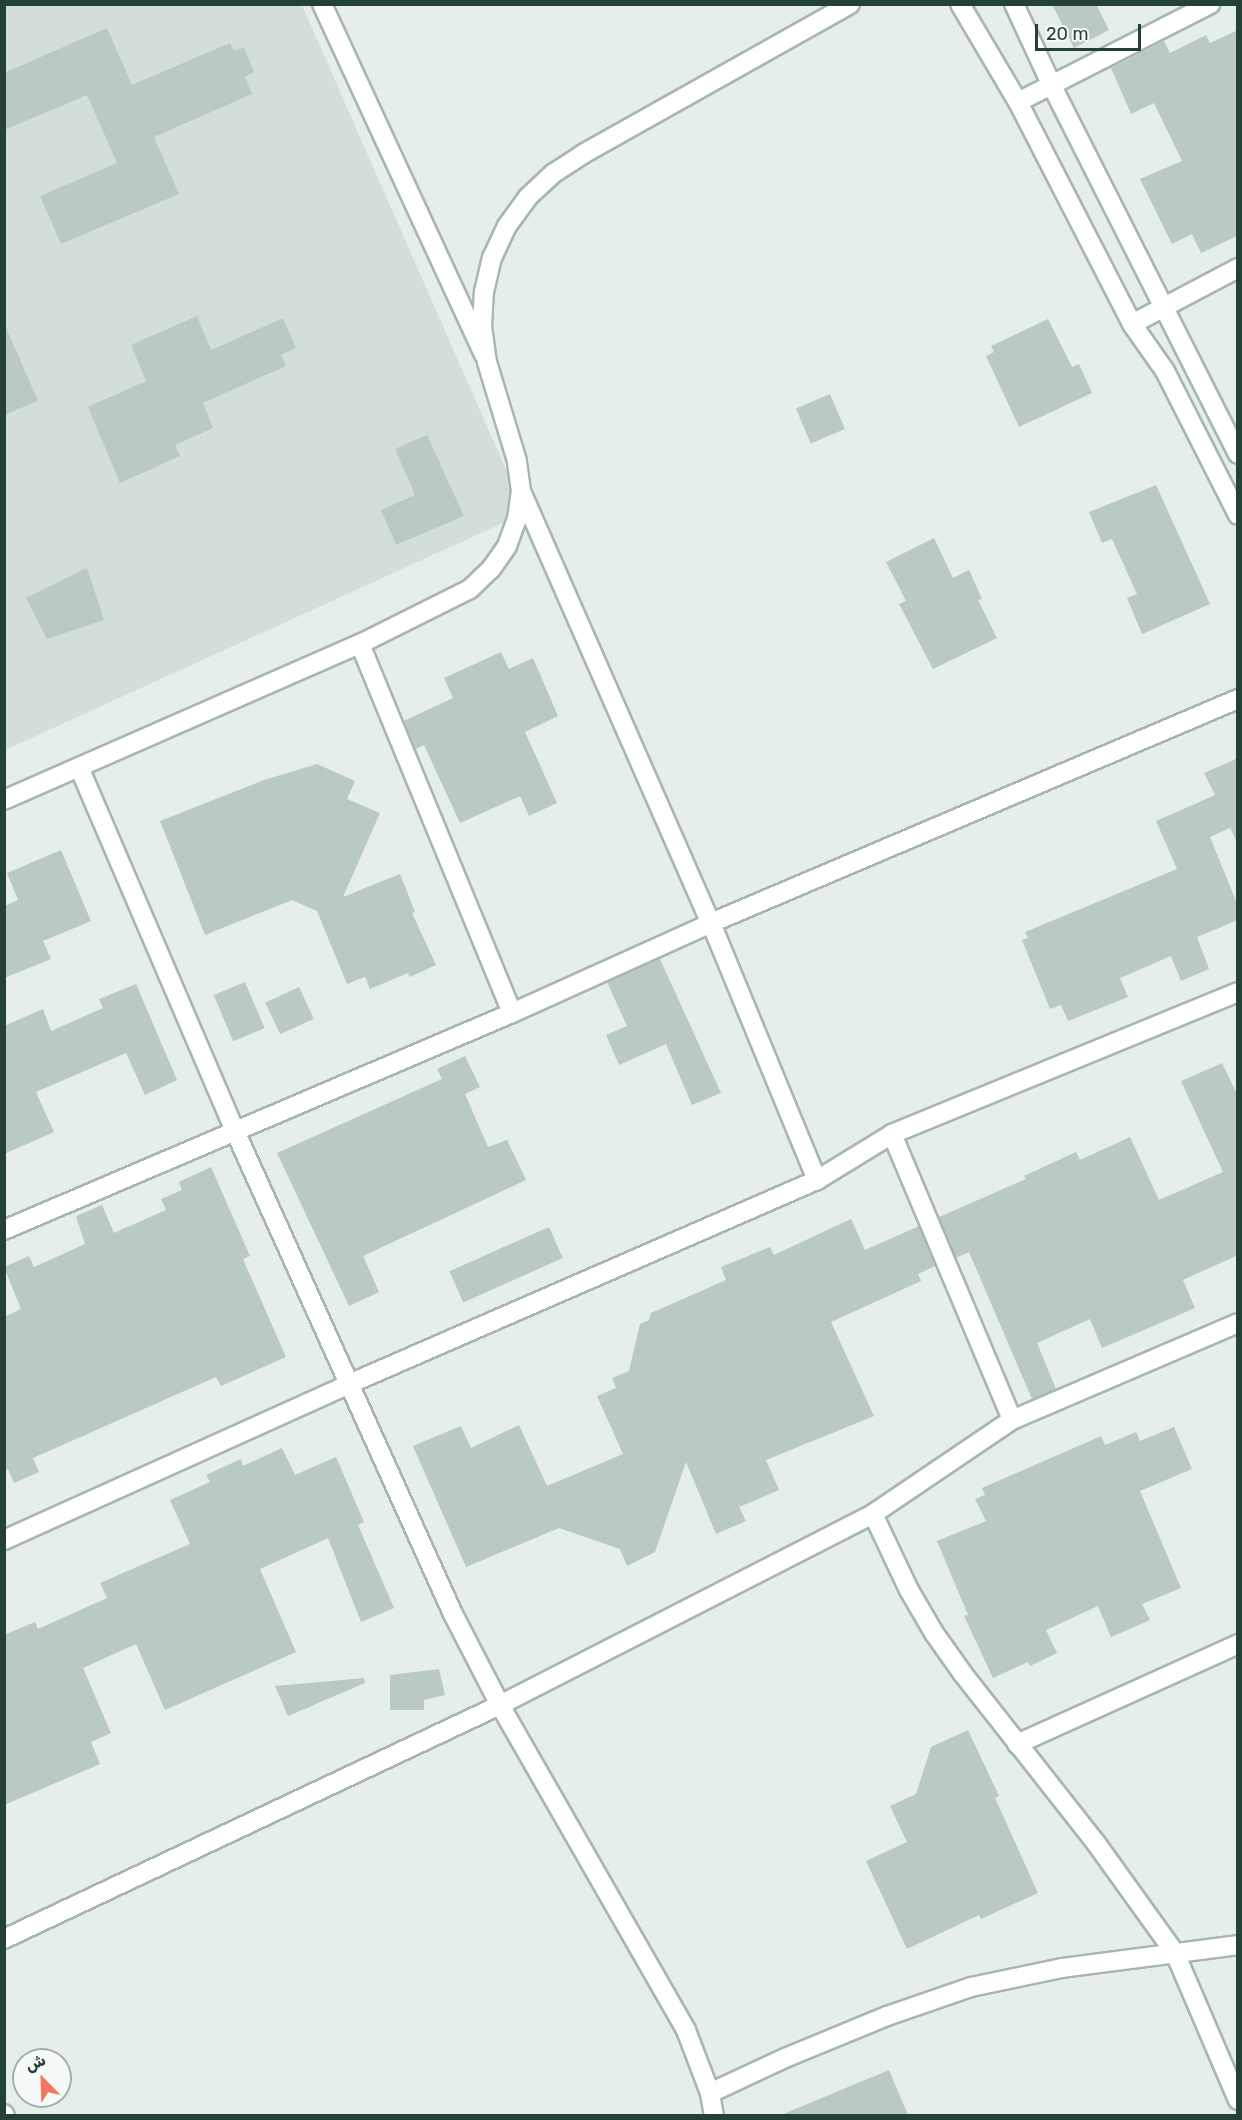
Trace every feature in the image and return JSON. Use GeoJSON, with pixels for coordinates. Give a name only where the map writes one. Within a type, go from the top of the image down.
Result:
{"type":"FeatureCollection","features":[{"type":"Feature","properties":{"kind":"street"},"geometry":{"type":"LineString","coordinates":[[4,800],[360,644],[470,589],[491,569],[507,546],[517,519],[521,491],[517,461],[487,362],[322,4]]}},
{"type":"Feature","properties":{"kind":"street"},"geometry":{"type":"LineString","coordinates":[[487,362],[482,327],[484,292],[507,226],[528,197],[554,173],[583,154],[850,4]]}},
{"type":"Feature","properties":{"kind":"street"},"geometry":{"type":"LineString","coordinates":[[960,4],[1018,102],[1132,324],[1165,371],[1238,515]]}},
{"type":"Feature","properties":{"kind":"street"},"geometry":{"type":"LineString","coordinates":[[1014,4],[1052,86],[1238,454]]}},
{"type":"Feature","properties":{"kind":"street"},"geometry":{"type":"LineString","coordinates":[[1018,102],[1210,4]]}},
{"type":"Feature","properties":{"kind":"street"},"geometry":{"type":"LineString","coordinates":[[1132,324],[1238,268]]}},
{"type":"Feature","properties":{"kind":"street"},"geometry":{"type":"LineString","coordinates":[[521,491],[711,923],[817,1180]]}},
{"type":"Feature","properties":{"kind":"street"},"geometry":{"type":"LineString","coordinates":[[360,644],[512,1013]]}},
{"type":"Feature","properties":{"kind":"street"},"geometry":{"type":"LineString","coordinates":[[4,1230],[512,1013],[711,923],[1238,699]]}},
{"type":"Feature","properties":{"kind":"street"},"geometry":{"type":"LineString","coordinates":[[79,767],[235,1131],[453,1614],[501,1705],[686,2030],[710,2093],[714,2115]]}},
{"type":"Feature","properties":{"kind":"street"},"geometry":{"type":"LineString","coordinates":[[4,1540],[349,1384],[817,1180],[892,1134],[1238,992]]}},
{"type":"Feature","properties":{"kind":"street"},"geometry":{"type":"LineString","coordinates":[[892,1134],[1012,1420]]}},
{"type":"Feature","properties":{"kind":"street"},"geometry":{"type":"LineString","coordinates":[[4,1939],[501,1705],[873,1514],[1012,1420],[1238,1323]]}},
{"type":"Feature","properties":{"kind":"street"},"geometry":{"type":"LineString","coordinates":[[873,1514],[909,1590],[934,1633],[1017,1744],[1096,1843],[1175,1953],[1238,2100]]}},
{"type":"Feature","properties":{"kind":"street"},"geometry":{"type":"LineString","coordinates":[[1017,1744],[1238,1644]]}},
{"type":"Feature","properties":{"kind":"street"},"geometry":{"type":"LineString","coordinates":[[710,2093],[887,2016],[970,1987],[1062,1968],[1238,1945]]}},
{"type":"Feature","properties":{"kind":"shaded area"},"geometry":{"type":"Polygon","coordinates":[[[4,5],[302,5],[525,513],[5,750],[4,5]]]}},
{"type":"Feature","properties":{"kind":"building"},"geometry":{"type":"Polygon","coordinates":[[[1052,4],[1096,4],[1109,30],[1074,48],[1052,4]]]}},
{"type":"Feature","properties":{"kind":"building"},"geometry":{"type":"Polygon","coordinates":[[[107,28],[132,85],[230,43],[234,51],[244,47],[254,72],[245,77],[252,94],[154,137],[179,194],[61,244],[40,196],[117,163],[87,95],[4,130],[4,73],[107,28]]]}},
{"type":"Feature","properties":{"kind":"building"},"geometry":{"type":"Polygon","coordinates":[[[1238,30],[1237,236],[1201,253],[1192,234],[1172,244],[1140,179],[1182,161],[1154,103],[1131,114],[1111,68],[1164,41],[1170,53],[1206,35],[1210,43],[1238,30]]]}},
{"type":"Feature","properties":{"kind":"building"},"geometry":{"type":"Polygon","coordinates":[[[197,316],[211,350],[283,318],[296,348],[281,355],[286,366],[203,403],[213,428],[175,445],[180,456],[120,483],[88,407],[146,381],[131,345],[197,316]]]}},
{"type":"Feature","properties":{"kind":"building"},"geometry":{"type":"Polygon","coordinates":[[[1048,319],[1072,367],[1079,364],[1092,393],[1019,427],[986,356],[994,352],[991,346],[1048,319]]]}},
{"type":"Feature","properties":{"kind":"building"},"geometry":{"type":"Polygon","coordinates":[[[4,323],[38,401],[4,415],[4,323]]]}},
{"type":"Feature","properties":{"kind":"building"},"geometry":{"type":"Polygon","coordinates":[[[830,394],[845,429],[811,443],[796,408],[830,394]]]}},
{"type":"Feature","properties":{"kind":"building"},"geometry":{"type":"Polygon","coordinates":[[[427,435],[464,516],[396,545],[381,510],[415,495],[395,449],[427,435]]]}},
{"type":"Feature","properties":{"kind":"building"},"geometry":{"type":"Polygon","coordinates":[[[1156,485],[1210,604],[1142,634],[1127,598],[1137,594],[1112,539],[1102,543],[1089,512],[1156,485]]]}},
{"type":"Feature","properties":{"kind":"building"},"geometry":{"type":"Polygon","coordinates":[[[934,538],[953,578],[969,570],[982,599],[978,600],[997,638],[933,669],[899,604],[906,601],[886,562],[934,538]]]}},
{"type":"Feature","properties":{"kind":"building"},"geometry":{"type":"Polygon","coordinates":[[[87,568],[104,620],[47,639],[26,598],[87,568]]]}},
{"type":"Feature","properties":{"kind":"building"},"geometry":{"type":"Polygon","coordinates":[[[501,652],[509,669],[533,658],[558,716],[525,732],[557,803],[529,816],[520,796],[460,823],[424,745],[416,749],[404,721],[453,698],[444,678],[501,652]]]}},
{"type":"Feature","properties":{"kind":"building"},"geometry":{"type":"Polygon","coordinates":[[[1238,758],[1238,844],[1230,828],[1210,837],[1238,906],[1238,920],[1197,937],[1209,969],[1181,981],[1171,956],[1120,978],[1128,997],[1068,1021],[1061,1005],[1050,1009],[1022,940],[1028,938],[1025,932],[1177,869],[1156,821],[1215,795],[1204,773],[1238,758]]]}},
{"type":"Feature","properties":{"kind":"building"},"geometry":{"type":"Polygon","coordinates":[[[317,764],[355,781],[347,799],[380,813],[343,897],[400,874],[415,912],[412,913],[436,965],[410,977],[408,973],[370,989],[365,977],[347,984],[317,911],[292,900],[205,935],[160,821],[264,780],[317,764]]]}},
{"type":"Feature","properties":{"kind":"building"},"geometry":{"type":"Polygon","coordinates":[[[61,850],[91,921],[43,941],[51,959],[4,978],[4,906],[18,900],[7,873],[61,850]]]}},
{"type":"Feature","properties":{"kind":"building"},"geometry":{"type":"Polygon","coordinates":[[[660,959],[721,1093],[692,1105],[666,1044],[619,1065],[606,1035],[627,1026],[607,982],[660,959]]]}},
{"type":"Feature","properties":{"kind":"building"},"geometry":{"type":"Polygon","coordinates":[[[245,982],[265,1028],[233,1041],[214,995],[245,982]]]}},
{"type":"Feature","properties":{"kind":"building"},"geometry":{"type":"Polygon","coordinates":[[[136,984],[177,1080],[145,1095],[126,1053],[36,1092],[54,1132],[4,1154],[4,1026],[43,1009],[51,1031],[103,1008],[99,999],[136,984]]]}},
{"type":"Feature","properties":{"kind":"building"},"geometry":{"type":"Polygon","coordinates":[[[299,987],[314,1019],[280,1034],[265,1003],[299,987]]]}},
{"type":"Feature","properties":{"kind":"building"},"geometry":{"type":"Polygon","coordinates":[[[465,1056],[480,1087],[465,1094],[488,1147],[507,1140],[526,1180],[363,1256],[379,1292],[349,1306],[277,1153],[442,1079],[437,1069],[465,1056]]]}},
{"type":"Feature","properties":{"kind":"building"},"geometry":{"type":"Polygon","coordinates":[[[1222,1063],[1238,1096],[1238,1255],[1183,1280],[1195,1308],[1102,1348],[1090,1319],[1037,1343],[1056,1389],[1032,1399],[969,1252],[956,1258],[939,1217],[1026,1179],[1024,1176],[1076,1152],[1080,1160],[1130,1137],[1159,1200],[1223,1172],[1181,1081],[1222,1063]]]}},
{"type":"Feature","properties":{"kind":"building"},"geometry":{"type":"Polygon","coordinates":[[[211,1167],[250,1256],[243,1259],[286,1357],[221,1386],[216,1377],[33,1458],[39,1472],[14,1483],[8,1469],[4,1470],[4,1317],[21,1309],[4,1267],[29,1256],[34,1267],[85,1244],[76,1216],[102,1205],[114,1233],[166,1210],[161,1199],[182,1190],[179,1182],[211,1167]]]}},
{"type":"Feature","properties":{"kind":"building"},"geometry":{"type":"Polygon","coordinates":[[[851,1219],[865,1250],[919,1226],[935,1266],[918,1274],[921,1281],[831,1322],[874,1416],[766,1460],[779,1490],[739,1507],[746,1521],[716,1534],[686,1462],[655,1552],[627,1566],[620,1549],[559,1528],[466,1567],[413,1446],[461,1426],[471,1448],[519,1425],[547,1486],[623,1454],[597,1396],[616,1388],[612,1378],[629,1371],[640,1324],[649,1320],[651,1313],[726,1280],[721,1267],[770,1247],[774,1255],[851,1219]]]}},
{"type":"Feature","properties":{"kind":"building"},"geometry":{"type":"Polygon","coordinates":[[[549,1227],[563,1258],[463,1302],[449,1271],[549,1227]]]}},
{"type":"Feature","properties":{"kind":"building"},"geometry":{"type":"Polygon","coordinates":[[[1174,1427],[1192,1469],[1140,1491],[1181,1588],[1142,1604],[1150,1620],[1111,1637],[1098,1606],[1046,1630],[1057,1653],[1030,1666],[1028,1662],[993,1678],[964,1616],[968,1615],[937,1541],[986,1521],[975,1499],[985,1495],[982,1488],[1101,1436],[1105,1445],[1136,1432],[1140,1441],[1174,1427]]]}},
{"type":"Feature","properties":{"kind":"building"},"geometry":{"type":"Polygon","coordinates":[[[282,1448],[295,1475],[336,1457],[364,1522],[358,1525],[394,1608],[361,1622],[328,1538],[260,1569],[296,1652],[165,1710],[136,1644],[83,1668],[111,1733],[91,1742],[100,1764],[4,1805],[4,1635],[35,1622],[38,1629],[107,1598],[100,1583],[190,1544],[170,1500],[210,1482],[206,1475],[241,1459],[243,1466],[282,1448]]]}},
{"type":"Feature","properties":{"kind":"building"},"geometry":{"type":"Polygon","coordinates":[[[439,1669],[445,1695],[424,1700],[424,1710],[390,1710],[390,1675],[439,1669]]]}},
{"type":"Feature","properties":{"kind":"building"},"geometry":{"type":"Polygon","coordinates":[[[364,1678],[365,1683],[288,1716],[275,1686],[364,1678]]]}},
{"type":"Feature","properties":{"kind":"building"},"geometry":{"type":"Polygon","coordinates":[[[968,1730],[999,1796],[995,1798],[1038,1893],[981,1919],[979,1915],[907,1949],[866,1861],[907,1842],[890,1806],[916,1794],[931,1747],[968,1730]]]}},
{"type":"Feature","properties":{"kind":"building"},"geometry":{"type":"Polygon","coordinates":[[[889,2070],[908,2115],[781,2115],[889,2070]]]}}]}
